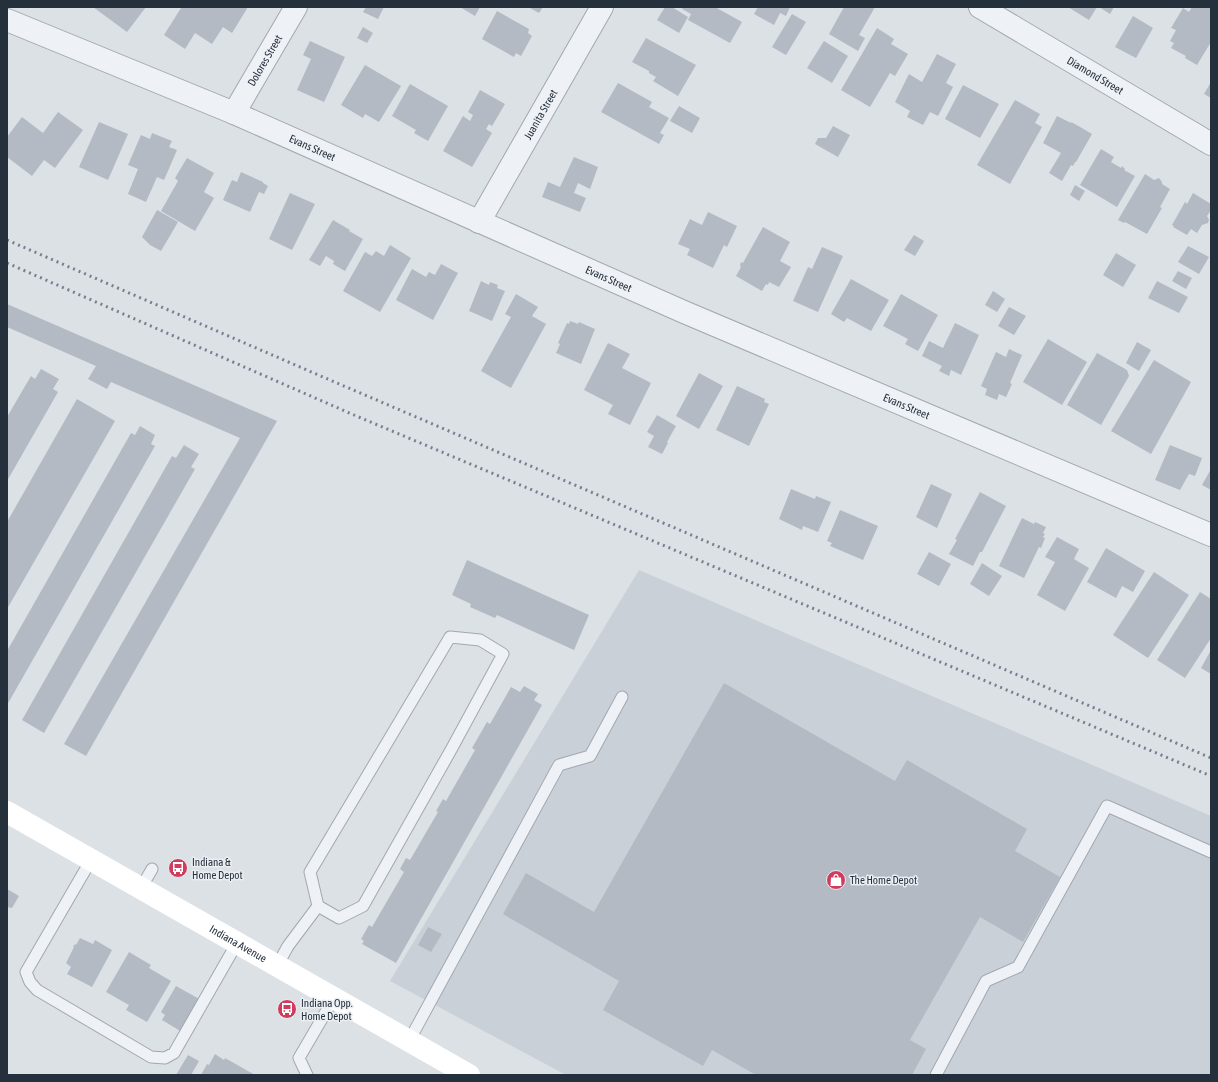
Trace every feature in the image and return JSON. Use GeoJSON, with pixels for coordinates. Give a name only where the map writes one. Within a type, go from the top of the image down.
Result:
{"type":"FeatureCollection","features":[{"type":"Feature","properties":{"kind":"main road","name":"Indiana Avenue"},"geometry":{"type":"LineString","coordinates":[[7,812],[410,1041],[464,1074]]}},
{"type":"Feature","properties":{"kind":"street","name":"Dolores Street"},"geometry":{"type":"LineString","coordinates":[[234,114],[296,7]]}},
{"type":"Feature","properties":{"kind":"street","name":"Juanita Street"},"geometry":{"type":"LineString","coordinates":[[479,222],[602,7]]}},
{"type":"Feature","properties":{"kind":"street","name":"Diamond Street"},"geometry":{"type":"LineString","coordinates":[[980,7],[1211,144]]}},
{"type":"Feature","properties":{"kind":"street","name":"Evans Street"},"geometry":{"type":"LineString","coordinates":[[7,20],[234,114],[684,312],[1211,535]]}},
{"type":"Feature","properties":{"kind":"lane"},"geometry":{"type":"LineString","coordinates":[[450,637],[480,640],[503,654],[363,906],[339,918],[318,906],[310,872],[450,637]]}},
{"type":"Feature","properties":{"kind":"lane"},"geometry":{"type":"LineString","coordinates":[[410,1041],[559,765],[590,756],[622,697]]}},
{"type":"Feature","properties":{"kind":"lane"},"geometry":{"type":"LineString","coordinates":[[936,1075],[986,981],[1018,967],[1107,806],[1211,852]]}},
{"type":"Feature","properties":{"kind":"lane"},"geometry":{"type":"LineString","coordinates":[[91,860],[26,972],[30,982],[37,990],[151,1058],[166,1058],[174,1053],[237,943]]}},
{"type":"Feature","properties":{"kind":"lane"},"geometry":{"type":"LineString","coordinates":[[141,888],[152,869]]}},
{"type":"Feature","properties":{"kind":"lane"},"geometry":{"type":"LineString","coordinates":[[277,966],[288,946],[318,906]]}},
{"type":"Feature","properties":{"kind":"lane"},"geometry":{"type":"LineString","coordinates":[[307,1075],[299,1058],[334,998]]}},
{"type":"Feature","properties":{"kind":"shaded area"},"geometry":{"type":"Polygon","coordinates":[[[639,570],[1211,816],[1211,1075],[566,1075],[390,981],[639,570]]]}},
{"type":"Feature","properties":{"kind":"building"},"geometry":{"type":"Polygon","coordinates":[[[93,7],[146,7],[127,32],[93,7]]]}},
{"type":"Feature","properties":{"kind":"building"},"geometry":{"type":"Polygon","coordinates":[[[178,7],[248,7],[232,33],[223,27],[212,44],[195,33],[185,49],[164,35],[181,8],[178,7]]]}},
{"type":"Feature","properties":{"kind":"building"},"geometry":{"type":"Polygon","coordinates":[[[366,7],[384,7],[378,19],[363,12],[366,7]]]}},
{"type":"Feature","properties":{"kind":"building"},"geometry":{"type":"Polygon","coordinates":[[[460,7],[480,7],[475,16],[460,7]]]}},
{"type":"Feature","properties":{"kind":"building"},"geometry":{"type":"Polygon","coordinates":[[[528,7],[543,7],[539,13],[528,7]]]}},
{"type":"Feature","properties":{"kind":"building"},"geometry":{"type":"Polygon","coordinates":[[[665,7],[672,7],[688,17],[679,33],[657,20],[665,7]]]}},
{"type":"Feature","properties":{"kind":"building"},"geometry":{"type":"Polygon","coordinates":[[[683,7],[715,7],[742,22],[730,43],[688,20],[691,14],[682,9],[683,7]]]}},
{"type":"Feature","properties":{"kind":"building"},"geometry":{"type":"Polygon","coordinates":[[[758,7],[790,7],[786,16],[780,13],[774,25],[754,14],[758,7]]]}},
{"type":"Feature","properties":{"kind":"building"},"geometry":{"type":"Polygon","coordinates":[[[844,7],[875,7],[859,35],[865,38],[858,51],[829,34],[844,7]]]}},
{"type":"Feature","properties":{"kind":"building"},"geometry":{"type":"Polygon","coordinates":[[[1068,7],[1097,7],[1089,20],[1068,7]]]}},
{"type":"Feature","properties":{"kind":"building"},"geometry":{"type":"Polygon","coordinates":[[[1099,7],[1114,7],[1110,14],[1099,7]]]}},
{"type":"Feature","properties":{"kind":"building"},"geometry":{"type":"Polygon","coordinates":[[[1192,7],[1211,7],[1211,42],[1197,65],[1185,58],[1186,56],[1171,48],[1174,43],[1170,41],[1176,30],[1171,28],[1183,8],[1189,12],[1192,7]]]}},
{"type":"Feature","properties":{"kind":"building"},"geometry":{"type":"Polygon","coordinates":[[[497,11],[529,29],[528,33],[532,36],[521,56],[516,53],[514,57],[482,39],[497,11]]]}},
{"type":"Feature","properties":{"kind":"building"},"geometry":{"type":"Polygon","coordinates":[[[792,14],[806,22],[786,55],[772,47],[792,14]]]}},
{"type":"Feature","properties":{"kind":"building"},"geometry":{"type":"Polygon","coordinates":[[[1133,16],[1153,28],[1136,58],[1115,47],[1133,16]]]}},
{"type":"Feature","properties":{"kind":"building"},"geometry":{"type":"Polygon","coordinates":[[[363,27],[373,33],[367,43],[357,38],[363,27]]]}},
{"type":"Feature","properties":{"kind":"building"},"geometry":{"type":"Polygon","coordinates":[[[877,28],[894,39],[891,44],[908,54],[895,76],[890,73],[870,107],[841,90],[877,28]]]}},
{"type":"Feature","properties":{"kind":"building"},"geometry":{"type":"Polygon","coordinates":[[[646,38],[696,65],[678,96],[653,81],[656,77],[649,73],[649,71],[632,62],[646,38]]]}},
{"type":"Feature","properties":{"kind":"building"},"geometry":{"type":"Polygon","coordinates":[[[310,41],[345,57],[324,102],[297,90],[311,59],[303,55],[310,41]]]}},
{"type":"Feature","properties":{"kind":"building"},"geometry":{"type":"Polygon","coordinates":[[[824,41],[848,56],[832,83],[807,68],[824,41]]]}},
{"type":"Feature","properties":{"kind":"building"},"geometry":{"type":"Polygon","coordinates":[[[937,54],[956,64],[946,83],[953,87],[938,116],[930,112],[923,125],[907,117],[910,111],[895,102],[909,74],[922,82],[937,54]]]}},
{"type":"Feature","properties":{"kind":"building"},"geometry":{"type":"Polygon","coordinates":[[[365,65],[401,86],[379,122],[365,114],[363,118],[341,105],[365,65]]]}},
{"type":"Feature","properties":{"kind":"building"},"geometry":{"type":"Polygon","coordinates":[[[1211,82],[1211,98],[1204,94],[1211,82]]]}},
{"type":"Feature","properties":{"kind":"building"},"geometry":{"type":"Polygon","coordinates":[[[618,83],[652,102],[649,107],[669,118],[660,133],[664,135],[659,144],[601,112],[618,83]]]}},
{"type":"Feature","properties":{"kind":"building"},"geometry":{"type":"Polygon","coordinates":[[[410,84],[448,106],[428,141],[414,133],[416,130],[392,116],[410,84]]]}},
{"type":"Feature","properties":{"kind":"building"},"geometry":{"type":"Polygon","coordinates":[[[963,85],[999,104],[980,138],[945,119],[963,85]]]}},
{"type":"Feature","properties":{"kind":"building"},"geometry":{"type":"Polygon","coordinates":[[[480,90],[505,104],[492,126],[489,124],[486,129],[492,133],[472,167],[443,151],[463,116],[470,121],[473,115],[468,112],[480,90]]]}},
{"type":"Feature","properties":{"kind":"building"},"geometry":{"type":"Polygon","coordinates":[[[1015,100],[1040,114],[1035,123],[1042,127],[1010,184],[977,165],[1015,100]]]}},
{"type":"Feature","properties":{"kind":"building"},"geometry":{"type":"Polygon","coordinates":[[[679,106],[700,118],[692,133],[670,121],[679,106]]]}},
{"type":"Feature","properties":{"kind":"building"},"geometry":{"type":"Polygon","coordinates":[[[58,112],[83,130],[55,168],[44,160],[32,176],[7,157],[7,137],[22,117],[43,133],[58,112]]]}},
{"type":"Feature","properties":{"kind":"building"},"geometry":{"type":"Polygon","coordinates":[[[1057,116],[1092,134],[1076,162],[1073,166],[1071,165],[1062,181],[1049,173],[1061,153],[1043,143],[1057,116]]]}},
{"type":"Feature","properties":{"kind":"building"},"geometry":{"type":"Polygon","coordinates":[[[99,122],[128,134],[108,180],[79,167],[99,122]]]}},
{"type":"Feature","properties":{"kind":"building"},"geometry":{"type":"Polygon","coordinates":[[[833,126],[850,135],[838,157],[815,144],[818,138],[826,138],[833,126]]]}},
{"type":"Feature","properties":{"kind":"building"},"geometry":{"type":"Polygon","coordinates":[[[152,133],[172,141],[169,147],[177,150],[164,180],[157,177],[146,202],[128,194],[138,169],[128,165],[141,135],[150,139],[152,133]]]}},
{"type":"Feature","properties":{"kind":"building"},"geometry":{"type":"Polygon","coordinates":[[[1101,149],[1114,157],[1111,162],[1121,168],[1122,166],[1125,169],[1124,170],[1135,176],[1117,207],[1080,185],[1101,149]]]}},
{"type":"Feature","properties":{"kind":"building"},"geometry":{"type":"Polygon","coordinates":[[[574,157],[598,167],[590,189],[578,183],[574,193],[586,198],[580,212],[542,197],[548,182],[560,187],[574,157]]]}},
{"type":"Feature","properties":{"kind":"building"},"geometry":{"type":"Polygon","coordinates":[[[187,158],[214,173],[204,192],[214,198],[195,231],[161,211],[178,181],[175,178],[187,158]]]}},
{"type":"Feature","properties":{"kind":"building"},"geometry":{"type":"Polygon","coordinates":[[[241,172],[263,182],[268,186],[264,194],[259,192],[250,212],[223,200],[232,180],[237,182],[241,172]]]}},
{"type":"Feature","properties":{"kind":"building"},"geometry":{"type":"Polygon","coordinates":[[[1145,174],[1154,180],[1159,178],[1162,184],[1170,189],[1160,207],[1162,208],[1147,234],[1125,222],[1124,223],[1118,220],[1145,174]]]}},
{"type":"Feature","properties":{"kind":"building"},"geometry":{"type":"Polygon","coordinates":[[[1075,185],[1085,191],[1079,201],[1070,195],[1075,185]]]}},
{"type":"Feature","properties":{"kind":"building"},"geometry":{"type":"Polygon","coordinates":[[[290,193],[315,204],[292,250],[269,239],[290,193]]]}},
{"type":"Feature","properties":{"kind":"building"},"geometry":{"type":"Polygon","coordinates":[[[1193,193],[1211,204],[1211,210],[1207,216],[1209,220],[1208,223],[1202,225],[1197,233],[1191,229],[1187,235],[1172,225],[1185,202],[1187,204],[1193,193]]]}},
{"type":"Feature","properties":{"kind":"building"},"geometry":{"type":"Polygon","coordinates":[[[157,210],[178,222],[161,251],[150,245],[142,237],[157,210]]]}},
{"type":"Feature","properties":{"kind":"building"},"geometry":{"type":"Polygon","coordinates":[[[708,212],[737,226],[727,247],[724,245],[713,268],[687,255],[690,249],[678,244],[690,219],[702,225],[708,212]]]}},
{"type":"Feature","properties":{"kind":"building"},"geometry":{"type":"Polygon","coordinates":[[[333,220],[363,239],[345,271],[333,264],[334,261],[326,256],[320,266],[309,260],[333,220]]]}},
{"type":"Feature","properties":{"kind":"building"},"geometry":{"type":"Polygon","coordinates":[[[763,227],[790,242],[780,261],[791,267],[779,287],[769,282],[762,291],[736,276],[741,267],[741,262],[743,263],[763,227]]]}},
{"type":"Feature","properties":{"kind":"building"},"geometry":{"type":"Polygon","coordinates":[[[914,235],[924,241],[915,256],[904,250],[914,235]]]}},
{"type":"Feature","properties":{"kind":"building"},"geometry":{"type":"Polygon","coordinates":[[[390,245],[411,258],[380,312],[343,291],[365,252],[372,256],[376,251],[384,256],[390,245]]]}},
{"type":"Feature","properties":{"kind":"building"},"geometry":{"type":"Polygon","coordinates":[[[1188,246],[1209,257],[1199,274],[1178,262],[1188,246]]]}},
{"type":"Feature","properties":{"kind":"building"},"geometry":{"type":"Polygon","coordinates":[[[822,247],[843,256],[818,312],[793,301],[808,267],[812,269],[822,247]]]}},
{"type":"Feature","properties":{"kind":"building"},"geometry":{"type":"Polygon","coordinates":[[[1116,253],[1136,265],[1123,287],[1103,275],[1116,253]]]}},
{"type":"Feature","properties":{"kind":"building"},"geometry":{"type":"Polygon","coordinates":[[[441,264],[458,273],[433,320],[396,300],[412,269],[426,277],[429,272],[435,275],[441,264]]]}},
{"type":"Feature","properties":{"kind":"building"},"geometry":{"type":"Polygon","coordinates":[[[1178,271],[1192,278],[1186,289],[1172,281],[1178,271]]]}},
{"type":"Feature","properties":{"kind":"building"},"geometry":{"type":"Polygon","coordinates":[[[851,279],[889,300],[871,331],[847,318],[844,322],[831,314],[851,279]]]}},
{"type":"Feature","properties":{"kind":"building"},"geometry":{"type":"Polygon","coordinates":[[[481,281],[489,285],[490,282],[498,285],[497,288],[505,291],[492,321],[469,311],[481,281]]]}},
{"type":"Feature","properties":{"kind":"building"},"geometry":{"type":"Polygon","coordinates":[[[1157,281],[1188,297],[1179,313],[1148,298],[1157,281]]]}},
{"type":"Feature","properties":{"kind":"building"},"geometry":{"type":"Polygon","coordinates":[[[993,291],[1005,299],[997,312],[985,305],[993,291]]]}},
{"type":"Feature","properties":{"kind":"building"},"geometry":{"type":"Polygon","coordinates":[[[516,294],[538,307],[532,316],[546,324],[511,388],[481,371],[511,317],[505,314],[516,294]]]}},
{"type":"Feature","properties":{"kind":"building"},"geometry":{"type":"Polygon","coordinates":[[[901,294],[938,315],[918,351],[905,344],[908,339],[883,326],[901,294]]]}},
{"type":"Feature","properties":{"kind":"building"},"geometry":{"type":"Polygon","coordinates":[[[7,304],[277,421],[86,756],[64,744],[240,438],[111,382],[107,389],[88,379],[96,366],[7,327],[7,304]]]}},
{"type":"Feature","properties":{"kind":"building"},"geometry":{"type":"Polygon","coordinates":[[[1009,307],[1026,316],[1014,335],[998,326],[1009,307]]]}},
{"type":"Feature","properties":{"kind":"building"},"geometry":{"type":"Polygon","coordinates":[[[570,321],[578,324],[579,322],[595,329],[581,364],[556,353],[560,344],[558,343],[567,323],[569,324],[570,321]]]}},
{"type":"Feature","properties":{"kind":"building"},"geometry":{"type":"Polygon","coordinates":[[[955,323],[979,335],[961,375],[951,370],[949,376],[939,371],[942,366],[922,356],[929,341],[943,348],[955,323]]]}},
{"type":"Feature","properties":{"kind":"building"},"geometry":{"type":"Polygon","coordinates":[[[1048,339],[1087,362],[1062,405],[1023,382],[1048,339]]]}},
{"type":"Feature","properties":{"kind":"building"},"geometry":{"type":"Polygon","coordinates":[[[1137,342],[1151,350],[1139,371],[1126,363],[1137,342]]]}},
{"type":"Feature","properties":{"kind":"building"},"geometry":{"type":"Polygon","coordinates":[[[608,343],[630,354],[622,368],[651,383],[630,425],[608,414],[613,405],[584,390],[608,343]]]}},
{"type":"Feature","properties":{"kind":"building"},"geometry":{"type":"Polygon","coordinates":[[[1009,349],[1022,355],[1010,383],[1012,384],[1006,397],[999,394],[997,400],[985,395],[987,389],[981,386],[996,352],[1006,357],[1009,349]]]}},
{"type":"Feature","properties":{"kind":"building"},"geometry":{"type":"Polygon","coordinates":[[[1097,353],[1127,370],[1129,376],[1101,425],[1067,405],[1097,353]]]}},
{"type":"Feature","properties":{"kind":"building"},"geometry":{"type":"Polygon","coordinates":[[[1154,360],[1191,382],[1151,454],[1111,431],[1154,360]]]}},
{"type":"Feature","properties":{"kind":"building"},"geometry":{"type":"Polygon","coordinates":[[[41,369],[59,379],[53,389],[58,392],[7,481],[7,417],[31,376],[35,379],[41,369]]]}},
{"type":"Feature","properties":{"kind":"building"},"geometry":{"type":"Polygon","coordinates":[[[699,373],[723,386],[699,429],[676,416],[699,373]]]}},
{"type":"Feature","properties":{"kind":"building"},"geometry":{"type":"Polygon","coordinates":[[[737,386],[765,399],[764,402],[769,404],[749,446],[716,430],[737,386]]]}},
{"type":"Feature","properties":{"kind":"building"},"geometry":{"type":"Polygon","coordinates":[[[77,399],[115,421],[7,609],[7,522],[77,399]]]}},
{"type":"Feature","properties":{"kind":"building"},"geometry":{"type":"Polygon","coordinates":[[[657,415],[676,426],[662,454],[648,447],[654,436],[647,432],[657,415]]]}},
{"type":"Feature","properties":{"kind":"building"},"geometry":{"type":"Polygon","coordinates":[[[140,426],[155,435],[151,444],[155,446],[7,705],[7,651],[131,433],[135,435],[140,426]]]}},
{"type":"Feature","properties":{"kind":"building"},"geometry":{"type":"Polygon","coordinates":[[[184,445],[199,454],[191,467],[195,469],[44,733],[22,720],[172,456],[176,458],[184,445]]]}},
{"type":"Feature","properties":{"kind":"building"},"geometry":{"type":"Polygon","coordinates":[[[1170,445],[1202,458],[1195,476],[1189,474],[1180,490],[1155,480],[1170,445]]]}},
{"type":"Feature","properties":{"kind":"building"},"geometry":{"type":"Polygon","coordinates":[[[1211,469],[1211,490],[1202,485],[1211,469]]]}},
{"type":"Feature","properties":{"kind":"building"},"geometry":{"type":"Polygon","coordinates":[[[931,484],[952,494],[937,528],[916,517],[931,484]]]}},
{"type":"Feature","properties":{"kind":"building"},"geometry":{"type":"Polygon","coordinates":[[[791,489],[815,499],[816,496],[831,502],[818,532],[803,526],[802,530],[779,519],[791,489]]]}},
{"type":"Feature","properties":{"kind":"building"},"geometry":{"type":"Polygon","coordinates":[[[980,492],[1006,506],[973,566],[949,554],[957,540],[955,539],[980,492]]]}},
{"type":"Feature","properties":{"kind":"building"},"geometry":{"type":"Polygon","coordinates":[[[840,510],[878,526],[863,560],[830,546],[832,543],[827,541],[840,510]]]}},
{"type":"Feature","properties":{"kind":"building"},"geometry":{"type":"Polygon","coordinates":[[[1022,518],[1034,524],[1035,522],[1046,527],[1043,533],[1045,534],[1043,537],[1045,538],[1041,548],[1039,547],[1024,578],[999,566],[1022,518]]]}},
{"type":"Feature","properties":{"kind":"building"},"geometry":{"type":"Polygon","coordinates":[[[1057,537],[1079,549],[1074,559],[1089,568],[1065,611],[1037,595],[1055,562],[1045,557],[1057,537]]]}},
{"type":"Feature","properties":{"kind":"building"},"geometry":{"type":"Polygon","coordinates":[[[1106,548],[1145,571],[1133,592],[1122,586],[1116,598],[1087,582],[1106,548]]]}},
{"type":"Feature","properties":{"kind":"building"},"geometry":{"type":"Polygon","coordinates":[[[929,552],[951,564],[939,586],[917,574],[929,552]]]}},
{"type":"Feature","properties":{"kind":"building"},"geometry":{"type":"Polygon","coordinates":[[[467,560],[589,615],[574,650],[497,615],[495,618],[470,607],[471,604],[452,595],[467,560]]]}},
{"type":"Feature","properties":{"kind":"building"},"geometry":{"type":"Polygon","coordinates":[[[982,563],[1002,576],[989,596],[970,584],[982,563]]]}},
{"type":"Feature","properties":{"kind":"building"},"geometry":{"type":"Polygon","coordinates":[[[1154,572],[1189,595],[1148,658],[1113,635],[1154,572]]]}},
{"type":"Feature","properties":{"kind":"building"},"geometry":{"type":"Polygon","coordinates":[[[1200,592],[1211,599],[1211,638],[1185,678],[1157,660],[1200,592]]]}},
{"type":"Feature","properties":{"kind":"building"},"geometry":{"type":"Polygon","coordinates":[[[1211,650],[1211,674],[1201,668],[1211,650]]]}},
{"type":"Feature","properties":{"kind":"building","name":"The Home Depot"},"geometry":{"type":"Polygon","coordinates":[[[724,683],[895,781],[907,760],[1027,829],[1015,851],[1060,877],[1023,942],[980,917],[910,1040],[926,1049],[912,1075],[756,1075],[712,1050],[703,1066],[603,1010],[619,981],[503,914],[526,873],[594,912],[724,683]]]}},
{"type":"Feature","properties":{"kind":"building"},"geometry":{"type":"Polygon","coordinates":[[[524,686],[538,694],[534,700],[542,705],[396,963],[362,944],[364,941],[361,939],[369,925],[372,927],[404,872],[400,869],[406,858],[410,860],[438,812],[436,811],[443,799],[446,801],[475,750],[472,748],[487,722],[490,724],[511,687],[520,692],[524,686]]]}},
{"type":"Feature","properties":{"kind":"building"},"geometry":{"type":"Polygon","coordinates":[[[7,889],[19,896],[12,908],[7,907],[7,889]]]}},
{"type":"Feature","properties":{"kind":"building"},"geometry":{"type":"Polygon","coordinates":[[[428,927],[442,934],[431,952],[418,945],[428,927]]]}},
{"type":"Feature","properties":{"kind":"building"},"geometry":{"type":"Polygon","coordinates":[[[80,938],[93,944],[95,940],[112,950],[92,987],[67,974],[71,967],[66,963],[73,947],[80,938]]]}},
{"type":"Feature","properties":{"kind":"building"},"geometry":{"type":"Polygon","coordinates":[[[129,952],[151,965],[149,968],[171,981],[147,1022],[126,1010],[129,1005],[106,992],[129,952]]]}},
{"type":"Feature","properties":{"kind":"building"},"geometry":{"type":"Polygon","coordinates":[[[176,986],[201,1000],[182,1032],[162,1020],[165,1015],[161,1012],[176,986]]]}},
{"type":"Feature","properties":{"kind":"building"},"geometry":{"type":"Polygon","coordinates":[[[215,1054],[224,1060],[225,1058],[255,1075],[201,1075],[215,1054]]]}},
{"type":"Feature","properties":{"kind":"building"},"geometry":{"type":"Polygon","coordinates":[[[188,1055],[199,1061],[191,1075],[176,1075],[188,1055]]]}},
{"type":"Feature","properties":{"kind":"railway"},"geometry":{"type":"LineString","coordinates":[[7,240],[1211,758]]}},
{"type":"Feature","properties":{"kind":"railway"},"geometry":{"type":"LineString","coordinates":[[7,263],[354,415],[1211,776]]}},
{"type":"Feature","properties":{"kind":"place","name":"Indiana & Home Depot"},"geometry":{"type":"Point","coordinates":[178,868]}},
{"type":"Feature","properties":{"kind":"place","name":"The Home Depot"},"geometry":{"type":"Point","coordinates":[836,880]}},
{"type":"Feature","properties":{"kind":"place","name":"Indiana Opp. Home Depot"},"geometry":{"type":"Point","coordinates":[287,1009]}}]}
